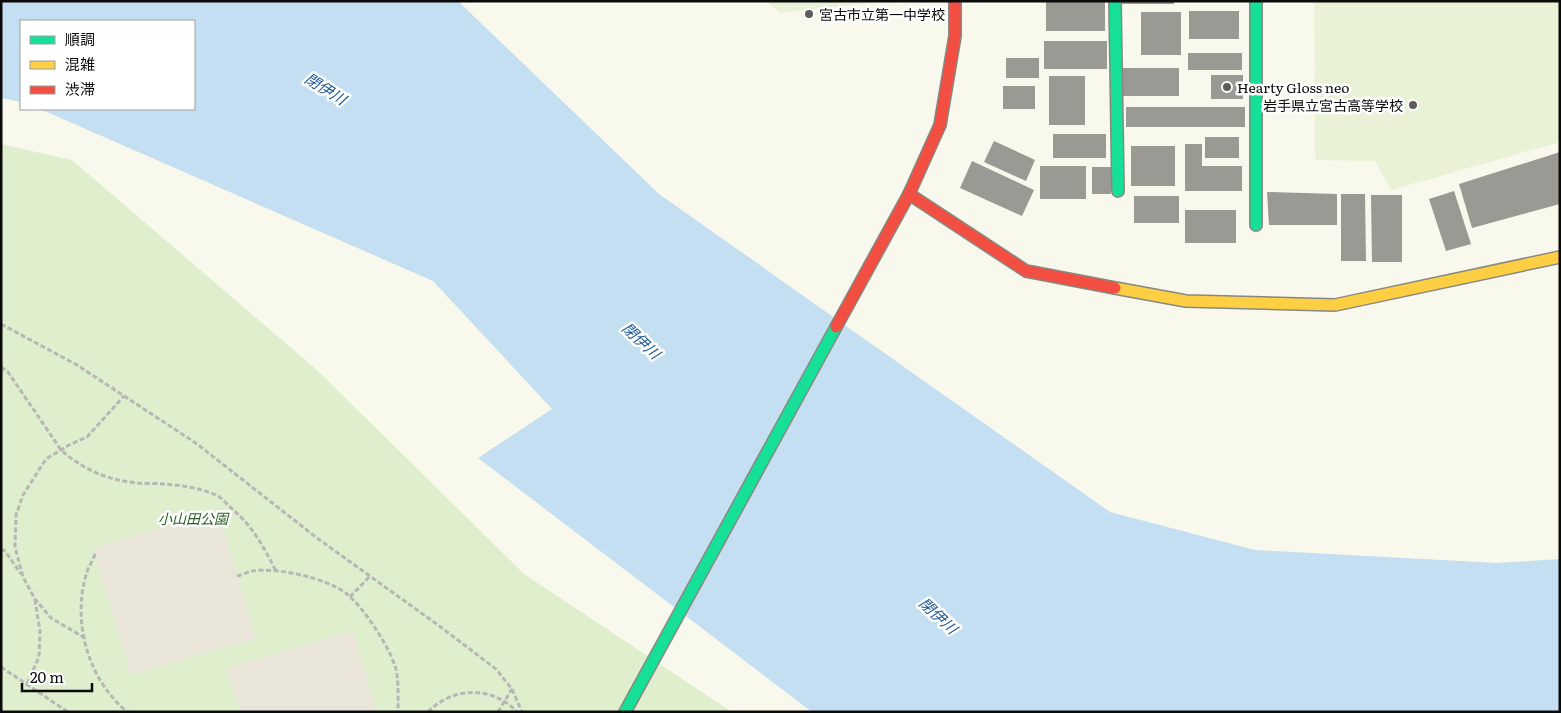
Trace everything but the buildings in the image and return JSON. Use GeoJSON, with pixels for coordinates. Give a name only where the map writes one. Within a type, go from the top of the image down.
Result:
{"type":"FeatureCollection","features":[{"type":"Feature","properties":{"kind":"street"},"geometry":{"type":"LineString","coordinates":[[625,712],[909,194],[940,125],[955,36],[955,1]]}},
{"type":"Feature","properties":{"kind":"street"},"geometry":{"type":"LineString","coordinates":[[1115,1],[1118,191]]}},
{"type":"Feature","properties":{"kind":"street"},"geometry":{"type":"LineString","coordinates":[[1256,1],[1256,225]]}},
{"type":"Feature","properties":{"kind":"street"},"geometry":{"type":"LineString","coordinates":[[909,194],[1026,271],[1186,301],[1335,306],[1560,257]]}},
{"type":"Feature","properties":{"kind":"path"},"geometry":{"type":"LineString","coordinates":[[1,324],[77,365],[197,444],[317,538],[496,670],[512,689],[522,712]]}},
{"type":"Feature","properties":{"kind":"path"},"geometry":{"type":"LineString","coordinates":[[1,367],[8,372],[62,450],[87,470],[138,484],[162,484],[193,488],[217,495],[241,516],[258,537],[276,572]]}},
{"type":"Feature","properties":{"kind":"path"},"geometry":{"type":"LineString","coordinates":[[23,576],[15,547],[16,516],[23,495],[46,459],[87,437],[124,396]]}},
{"type":"Feature","properties":{"kind":"path"},"geometry":{"type":"LineString","coordinates":[[1,549],[5,551],[23,576],[35,599],[51,618],[85,638]]}},
{"type":"Feature","properties":{"kind":"path"},"geometry":{"type":"LineString","coordinates":[[95,554],[87,572],[82,597],[81,618],[86,649],[99,680],[121,708],[128,712]]}},
{"type":"Feature","properties":{"kind":"path"},"geometry":{"type":"LineString","coordinates":[[237,576],[251,572],[296,574],[321,581],[347,594],[383,638],[396,668],[398,710],[403,712]]}},
{"type":"Feature","properties":{"kind":"path"},"geometry":{"type":"LineString","coordinates":[[350,598],[370,576]]}},
{"type":"Feature","properties":{"kind":"path"},"geometry":{"type":"LineString","coordinates":[[27,684],[39,657],[40,631],[35,599]]}},
{"type":"Feature","properties":{"kind":"path"},"geometry":{"type":"LineString","coordinates":[[1,667],[68,712]]}},
{"type":"Feature","properties":{"kind":"path"},"geometry":{"type":"LineString","coordinates":[[498,712],[512,689]]}},
{"type":"Feature","properties":{"kind":"path"},"geometry":{"type":"LineString","coordinates":[[428,712],[445,699],[471,692],[485,693],[504,701],[517,712]]}},
{"type":"Feature","properties":{"kind":"green space"},"geometry":{"type":"Polygon","coordinates":[[[767,1],[887,1],[780,13],[767,1]]]}},
{"type":"Feature","properties":{"kind":"green space"},"geometry":{"type":"Polygon","coordinates":[[[1314,1],[1560,1],[1560,142],[1391,190],[1375,161],[1315,160],[1314,1]]]}},
{"type":"Feature","properties":{"kind":"green space","name":"小山田公園"},"geometry":{"type":"Polygon","coordinates":[[[1,144],[72,160],[317,370],[524,574],[732,712],[1,712],[1,144]]]}},
{"type":"Feature","properties":{"kind":"shaded area"},"geometry":{"type":"Polygon","coordinates":[[[218,511],[256,638],[131,675],[93,548],[218,511]]]}},
{"type":"Feature","properties":{"kind":"shaded area"},"geometry":{"type":"Polygon","coordinates":[[[353,631],[377,712],[240,712],[227,668],[353,631]]]}},
{"type":"Feature","properties":{"kind":"water","name":"閉伊川"},"geometry":{"type":"Polygon","coordinates":[[[1,1],[458,1],[659,194],[1110,512],[1255,550],[1497,563],[1560,559],[1560,712],[812,712],[478,458],[552,409],[433,281],[42,110],[195,110],[195,20],[20,20],[20,102],[1,98],[1,1]]]}},
{"type":"Feature","properties":{"kind":"traffic: fast"},"geometry":{"type":"LineString","coordinates":[[1115,1],[1118,191]]}},
{"type":"Feature","properties":{"kind":"traffic: fast"},"geometry":{"type":"LineString","coordinates":[[1256,1],[1256,225]]}},
{"type":"Feature","properties":{"kind":"traffic: fast"},"geometry":{"type":"LineString","coordinates":[[625,712],[836,327]]}},
{"type":"Feature","properties":{"kind":"traffic: slow"},"geometry":{"type":"LineString","coordinates":[[1115,288],[1186,301],[1335,305],[1560,257]]}},
{"type":"Feature","properties":{"kind":"traffic: jam"},"geometry":{"type":"LineString","coordinates":[[836,327],[909,194],[940,125],[955,36],[955,1]]}},
{"type":"Feature","properties":{"kind":"traffic: jam"},"geometry":{"type":"LineString","coordinates":[[909,194],[1026,271],[1115,288]]}},
{"type":"Feature","properties":{"kind":"place","name":"宮古市立第一中学校"},"geometry":{"type":"Point","coordinates":[809,14]}},
{"type":"Feature","properties":{"kind":"place","name":"Hearty Gloss neo"},"geometry":{"type":"Point","coordinates":[1227,87]}},
{"type":"Feature","properties":{"kind":"place","name":"岩手県立宮古高等学校"},"geometry":{"type":"Point","coordinates":[1413,105]}}]}
